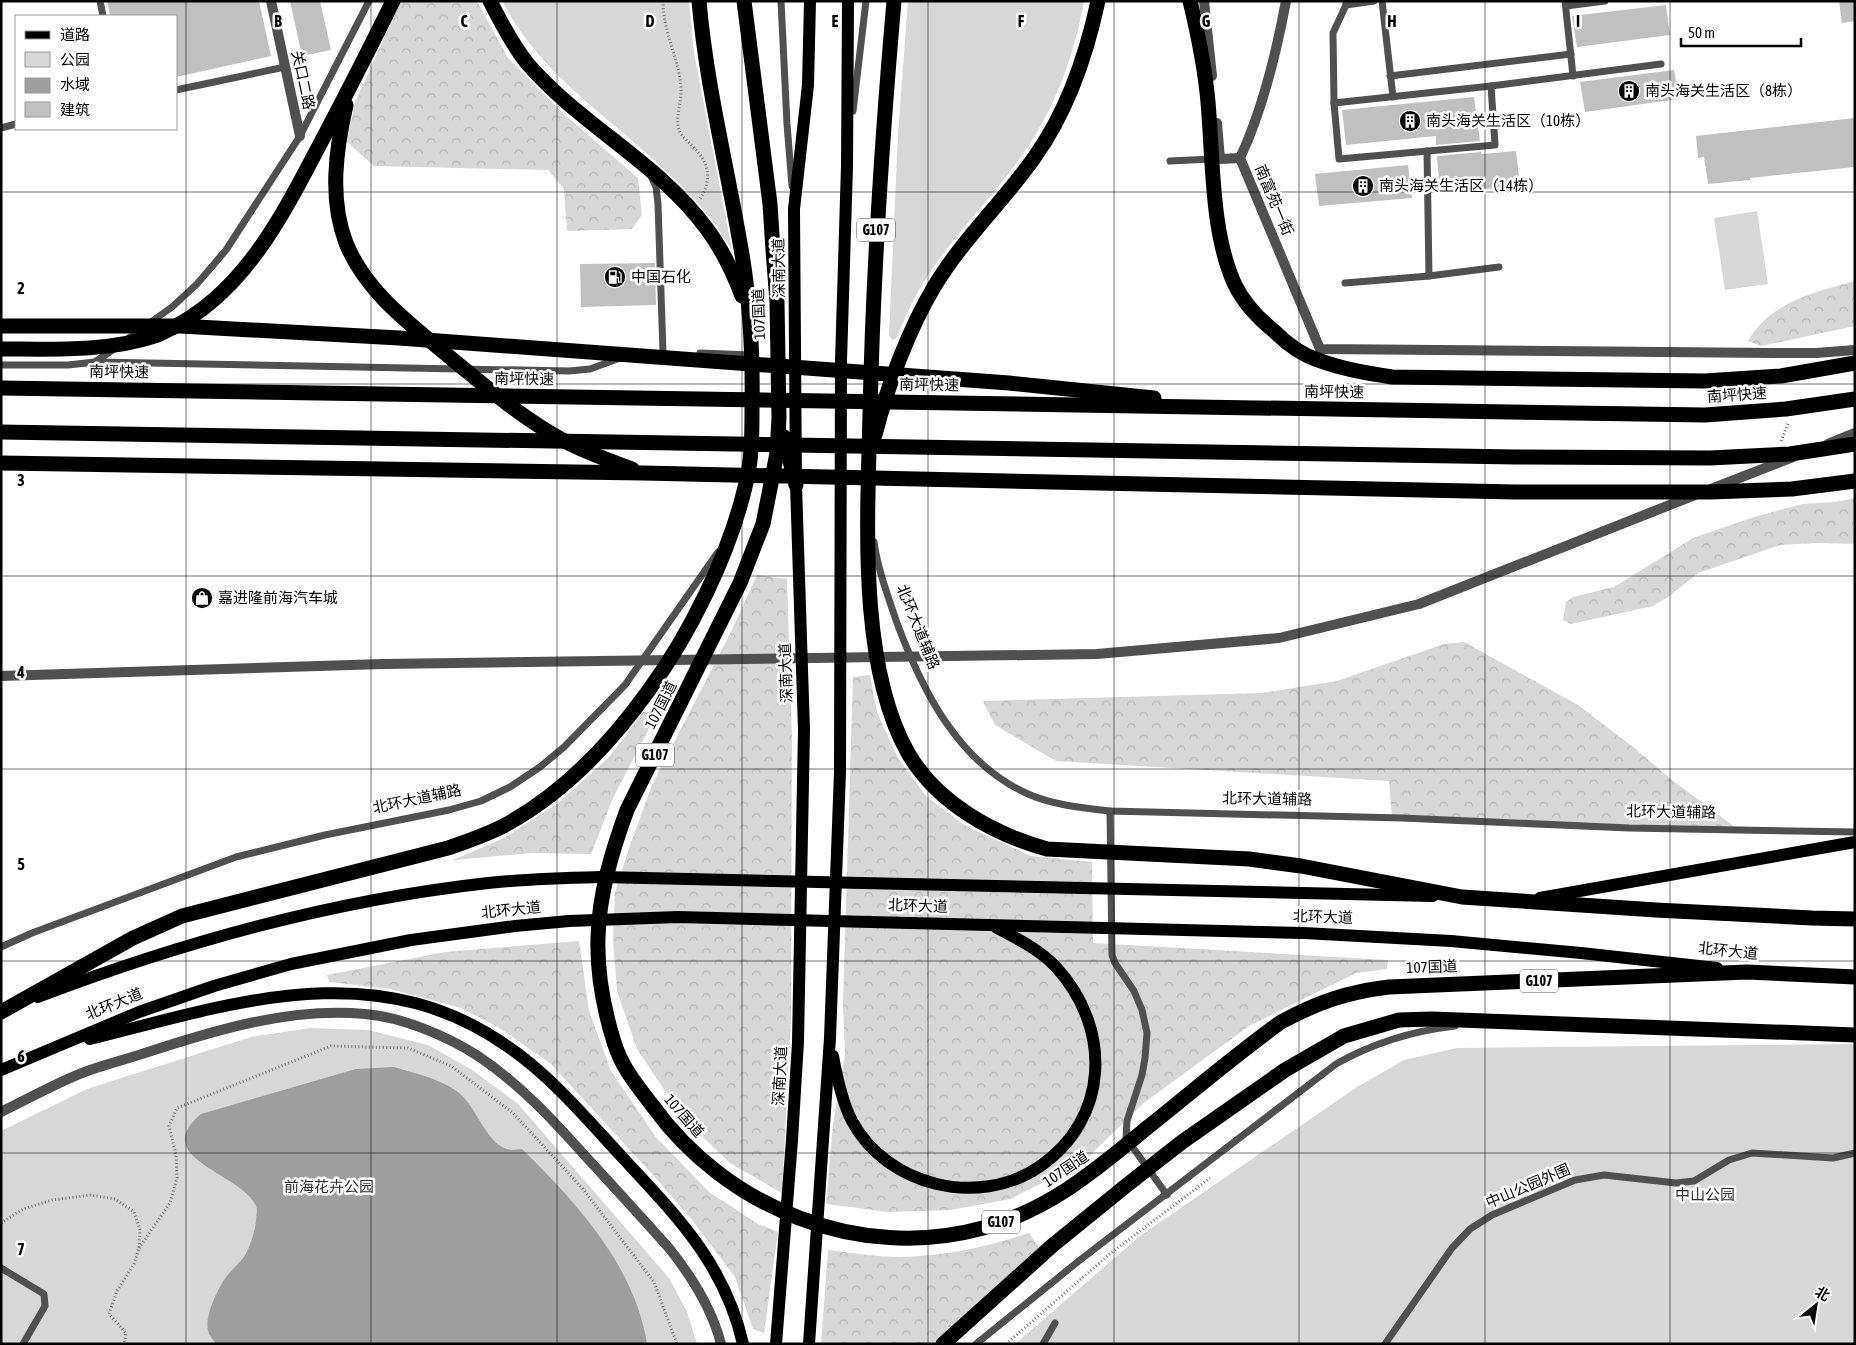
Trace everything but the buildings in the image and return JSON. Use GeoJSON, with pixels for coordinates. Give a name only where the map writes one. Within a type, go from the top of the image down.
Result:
{"type":"FeatureCollection","features":[{"type":"Feature","properties":{"kind":"highway"},"geometry":{"type":"LineString","coordinates":[[1,349],[114,345],[156,336],[189,319],[220,295],[245,267],[294,194],[393,1]]}},
{"type":"Feature","properties":{"kind":"highway"},"geometry":{"type":"LineString","coordinates":[[490,1],[506,33],[527,63],[579,112],[645,165],[692,211],[707,229],[725,258],[736,281],[749,320]]}},
{"type":"Feature","properties":{"kind":"highway"},"geometry":{"type":"LineString","coordinates":[[1,1013],[133,938],[182,916],[448,848],[506,824],[534,807],[583,768],[633,712],[661,674],[701,603],[733,526],[746,487],[750,460],[752,355],[741,246],[705,62],[699,1]]}},
{"type":"Feature","properties":{"kind":"highway","name":"107国道"},"geometry":{"type":"LineString","coordinates":[[744,1],[770,204],[777,302],[779,418],[774,470],[763,524],[728,611],[627,810],[614,845],[603,891],[598,938],[600,972],[606,1012],[615,1045],[628,1076],[678,1138],[696,1156],[740,1189],[790,1215],[824,1227],[869,1236],[902,1238],[958,1234],[1010,1220],[1059,1196],[1104,1164],[1281,1022],[1306,1008],[1334,998],[1358,991],[1389,987],[1747,972]]}},
{"type":"Feature","properties":{"kind":"highway","name":"G107"},"geometry":{"type":"LineString","coordinates":[[894,1],[878,195],[873,295],[868,500],[869,570],[873,629],[878,666],[884,693],[894,721],[909,753],[928,779],[953,803],[1002,834],[1047,849],[1220,857],[1301,866],[1462,897]]}},
{"type":"Feature","properties":{"kind":"highway"},"geometry":{"type":"LineString","coordinates":[[869,460],[878,422],[919,315],[934,286],[1035,157],[1050,133],[1074,86],[1094,21],[1098,1]]}},
{"type":"Feature","properties":{"kind":"highway"},"geometry":{"type":"LineString","coordinates":[[1190,1],[1199,39],[1208,99],[1216,208],[1223,249],[1235,285],[1257,317],[1284,341],[1316,360],[1354,372],[1392,377],[1705,381],[1781,376],[1855,363]]}},
{"type":"Feature","properties":{"kind":"highway"},"geometry":{"type":"LineString","coordinates":[[362,64],[346,104],[339,136],[336,173],[338,210],[346,243],[363,275],[396,312],[509,406],[554,435],[602,458],[643,473]]}},
{"type":"Feature","properties":{"kind":"highway"},"geometry":{"type":"LineString","coordinates":[[1,326],[180,326],[409,339],[1009,383],[1124,394],[1224,408]]}},
{"type":"Feature","properties":{"kind":"highway","name":"南坪快速"},"geometry":{"type":"LineString","coordinates":[[1,388],[1705,415],[1786,409],[1855,399]]}},
{"type":"Feature","properties":{"kind":"highway"},"geometry":{"type":"LineString","coordinates":[[779,418],[796,485]]}},
{"type":"Feature","properties":{"kind":"highway"},"geometry":{"type":"LineString","coordinates":[[1,432],[1535,458],[1710,458],[1790,454],[1855,444]]}},
{"type":"Feature","properties":{"kind":"highway"},"geometry":{"type":"LineString","coordinates":[[1,463],[643,473],[1515,492],[1719,492],[1792,489],[1855,481]]}},
{"type":"Feature","properties":{"kind":"highway","name":"北环大道"},"geometry":{"type":"LineString","coordinates":[[1462,897],[1792,918],[1855,919]]}},
{"type":"Feature","properties":{"kind":"highway","name":"北环大道"},"geometry":{"type":"LineString","coordinates":[[1747,972],[1855,977]]}},
{"type":"Feature","properties":{"kind":"highway"},"geometry":{"type":"LineString","coordinates":[[944,1344],[1053,1245],[1182,1142],[1285,1070],[1344,1036],[1399,1020],[1432,1019],[1855,1034]]}},
{"type":"Feature","properties":{"kind":"main road","name":"深南大道"},"geometry":{"type":"LineString","coordinates":[[776,1344],[792,1140],[798,1032],[804,730],[796,485],[794,209],[808,85],[810,1]]}},
{"type":"Feature","properties":{"kind":"main road"},"geometry":{"type":"LineString","coordinates":[[809,1344],[830,1038],[840,772],[841,370],[847,166],[848,1]]}},
{"type":"Feature","properties":{"kind":"main road"},"geometry":{"type":"LineString","coordinates":[[1523,901],[1855,842]]}},
{"type":"Feature","properties":{"kind":"main road","name":"北环大道"},"geometry":{"type":"LineString","coordinates":[[1,1013],[103,972],[305,915],[369,901],[489,883],[602,877],[1462,897]]}},
{"type":"Feature","properties":{"kind":"main road","name":"北环大道"},"geometry":{"type":"LineString","coordinates":[[1,1070],[47,1049],[139,1012],[214,986],[291,964],[364,948],[461,933],[568,922],[678,917],[1304,933],[1460,941],[1581,952],[1747,972]]}},
{"type":"Feature","properties":{"kind":"main road"},"geometry":{"type":"LineString","coordinates":[[830,1038],[837,1080],[852,1121],[865,1140],[882,1158],[903,1172],[926,1182],[950,1188],[975,1189],[1008,1182],[1038,1168],[1060,1149],[1078,1127],[1092,1096],[1096,1062],[1092,1027],[1079,996],[1056,966],[1028,944],[993,926]]}},
{"type":"Feature","properties":{"kind":"main road"},"geometry":{"type":"LineString","coordinates":[[47,1049],[212,1008],[276,996],[325,992],[375,995],[424,1005],[468,1022],[507,1046],[546,1077],[574,1104],[669,1207],[692,1235],[715,1268],[730,1300],[744,1344]]}},
{"type":"Feature","properties":{"kind":"street","name":"关口二路"},"geometry":{"type":"LineString","coordinates":[[271,1],[300,136]]}},
{"type":"Feature","properties":{"kind":"street"},"geometry":{"type":"LineString","coordinates":[[1204,1],[1220,159],[1240,158]]}},
{"type":"Feature","properties":{"kind":"street","name":"南富苑一街"},"geometry":{"type":"LineString","coordinates":[[1286,1],[1281,30],[1261,108],[1240,158],[1320,349],[1773,354],[1855,350]]}},
{"type":"Feature","properties":{"kind":"street"},"geometry":{"type":"LineString","coordinates":[[1,676],[383,664],[1097,654],[1278,638],[1419,604],[1855,433]]}},
{"type":"Feature","properties":{"kind":"street"},"geometry":{"type":"LineString","coordinates":[[1,1112],[81,1074],[174,1043],[243,1025],[296,1015],[332,1013],[367,1014],[405,1023],[442,1037],[477,1056],[511,1081],[545,1110],[669,1248],[686,1270],[710,1312],[721,1344]]}},
{"type":"Feature","properties":{"kind":"lane"},"geometry":{"type":"LineString","coordinates":[[100,1],[104,15]]}},
{"type":"Feature","properties":{"kind":"lane"},"geometry":{"type":"LineString","coordinates":[[95,362],[172,307],[197,284],[226,250],[300,136],[369,1]]}},
{"type":"Feature","properties":{"kind":"lane"},"geometry":{"type":"LineString","coordinates":[[782,1],[787,124],[794,209]]}},
{"type":"Feature","properties":{"kind":"lane"},"geometry":{"type":"LineString","coordinates":[[847,166],[866,1]]}},
{"type":"Feature","properties":{"kind":"lane"},"geometry":{"type":"LineString","coordinates":[[1374,1],[1346,3],[1333,34],[1334,103],[1339,159],[1495,144],[1491,86]]}},
{"type":"Feature","properties":{"kind":"lane"},"geometry":{"type":"LineString","coordinates":[[1382,1],[1393,96]]}},
{"type":"Feature","properties":{"kind":"lane"},"geometry":{"type":"LineString","coordinates":[[1573,76],[1566,4],[1606,1]]}},
{"type":"Feature","properties":{"kind":"lane"},"geometry":{"type":"LineString","coordinates":[[1390,76],[1571,54]]}},
{"type":"Feature","properties":{"kind":"lane"},"geometry":{"type":"LineString","coordinates":[[1334,103],[1491,86],[1662,64]]}},
{"type":"Feature","properties":{"kind":"lane"},"geometry":{"type":"LineString","coordinates":[[178,90],[285,67]]}},
{"type":"Feature","properties":{"kind":"lane"},"geometry":{"type":"LineString","coordinates":[[1,128],[15,124]]}},
{"type":"Feature","properties":{"kind":"lane"},"geometry":{"type":"LineString","coordinates":[[1427,151],[1429,276]]}},
{"type":"Feature","properties":{"kind":"lane"},"geometry":{"type":"LineString","coordinates":[[1170,161],[1220,159]]}},
{"type":"Feature","properties":{"kind":"lane"},"geometry":{"type":"LineString","coordinates":[[645,165],[656,187],[658,204],[663,352]]}},
{"type":"Feature","properties":{"kind":"lane"},"geometry":{"type":"LineString","coordinates":[[1345,283],[1499,268]]}},
{"type":"Feature","properties":{"kind":"lane"},"geometry":{"type":"LineString","coordinates":[[1,365],[68,365],[95,362],[568,371],[590,369],[636,354],[663,352],[752,355]]}},
{"type":"Feature","properties":{"kind":"lane","name":"北环大道辅路"},"geometry":{"type":"LineString","coordinates":[[868,500],[878,565],[910,655],[929,696],[946,723],[968,751],[995,775],[1028,794],[1067,805],[1110,811],[1402,818],[1629,828],[1855,832]]}},
{"type":"Feature","properties":{"kind":"lane","name":"北环大道辅路"},"geometry":{"type":"LineString","coordinates":[[1,947],[32,933],[236,857],[325,835],[449,810],[481,801],[510,787],[540,767],[564,747],[625,685],[715,557],[733,526]]}},
{"type":"Feature","properties":{"kind":"lane"},"geometry":{"type":"LineString","coordinates":[[1110,811],[1112,955],[1115,963],[1134,991],[1142,1010],[1147,1033],[1142,1075],[1127,1121],[1126,1138],[1167,1195]]}},
{"type":"Feature","properties":{"kind":"lane"},"geometry":{"type":"LineString","coordinates":[[976,1344],[1080,1260],[1336,1064],[1356,1052],[1403,1035],[1438,1028],[1497,1022]]}},
{"type":"Feature","properties":{"kind":"lane","name":"中山公园外围"},"geometry":{"type":"LineString","coordinates":[[1385,1344],[1452,1248],[1470,1229],[1492,1215],[1575,1180],[1604,1175],[1676,1184],[1694,1181],[1729,1160],[1752,1153],[1833,1158],[1855,1153]]}},
{"type":"Feature","properties":{"kind":"lane"},"geometry":{"type":"LineString","coordinates":[[1,1268],[44,1294],[45,1306],[23,1344]]}},
{"type":"Feature","properties":{"kind":"lane"},"geometry":{"type":"LineString","coordinates":[[1043,1344],[1055,1323]]}},
{"type":"Feature","properties":{"kind":"path"},"geometry":{"type":"LineString","coordinates":[[663,1],[663,14],[668,39],[678,66],[681,88],[681,104],[677,119],[679,132],[698,151],[707,166],[708,181],[703,194],[692,211]]}},
{"type":"Feature","properties":{"kind":"path"},"geometry":{"type":"LineString","coordinates":[[139,1248],[170,1203],[177,1178],[176,1155],[169,1126],[177,1108],[331,1046],[408,1048],[450,1066],[513,1113],[583,1189],[654,1282],[677,1344]]}},
{"type":"Feature","properties":{"kind":"path"},"geometry":{"type":"LineString","coordinates":[[1006,1344],[1111,1253],[1210,1178]]}},
{"type":"Feature","properties":{"kind":"path"},"geometry":{"type":"LineString","coordinates":[[1,1223],[23,1209],[52,1200],[91,1196],[115,1198],[134,1212],[140,1230],[139,1248],[134,1264],[117,1291],[109,1314],[126,1333],[124,1344]]}},
{"type":"Feature","properties":{"kind":"green space"},"geometry":{"type":"Polygon","coordinates":[[[401,1],[477,1],[508,58],[565,115],[638,178],[642,215],[632,229],[567,231],[564,189],[548,170],[374,166],[347,142],[355,102],[401,1]]]}},
{"type":"Feature","properties":{"kind":"green space"},"geometry":{"type":"Polygon","coordinates":[[[502,1],[689,1],[694,53],[732,250],[707,214],[684,188],[554,72],[526,39],[502,1]]]}},
{"type":"Feature","properties":{"kind":"green space"},"geometry":{"type":"Polygon","coordinates":[[[908,1],[1084,1],[1068,65],[1041,125],[1018,161],[941,256],[919,290],[897,338],[892,340],[889,335],[898,134],[908,1]]]}},
{"type":"Feature","properties":{"kind":"green space"},"geometry":{"type":"Polygon","coordinates":[[[1757,211],[1768,284],[1725,290],[1714,218],[1757,211]]]}},
{"type":"Feature","properties":{"kind":"green space"},"geometry":{"type":"Polygon","coordinates":[[[1855,281],[1855,326],[1761,346],[1748,341],[1768,317],[1795,300],[1855,281]]]}},
{"type":"Feature","properties":{"kind":"green space"},"geometry":{"type":"Polygon","coordinates":[[[1855,498],[1855,544],[1780,545],[1698,573],[1668,597],[1653,606],[1571,624],[1563,620],[1566,602],[1573,597],[1614,587],[1693,538],[1754,517],[1802,504],[1835,502],[1855,498]]]}},
{"type":"Feature","properties":{"kind":"green space"},"geometry":{"type":"Polygon","coordinates":[[[757,575],[787,579],[792,736],[791,1018],[782,1193],[730,1163],[683,1118],[637,1049],[617,991],[613,940],[615,893],[652,785],[731,632],[757,575]]]}},
{"type":"Feature","properties":{"kind":"green space"},"geometry":{"type":"Polygon","coordinates":[[[1464,642],[1578,705],[1672,780],[1739,830],[1392,818],[1389,781],[1056,761],[995,725],[983,701],[1262,693],[1337,681],[1444,644],[1464,642]]]}},
{"type":"Feature","properties":{"kind":"green space"},"geometry":{"type":"Polygon","coordinates":[[[870,675],[877,712],[898,758],[926,796],[964,825],[1031,856],[1092,862],[1093,943],[1388,960],[1387,969],[1356,973],[1249,1026],[1145,1102],[1081,1164],[1010,1199],[951,1210],[889,1212],[826,1204],[833,1124],[845,1055],[843,1004],[853,677],[870,675]]]}},
{"type":"Feature","properties":{"kind":"green space"},"geometry":{"type":"Polygon","coordinates":[[[658,711],[613,798],[591,854],[532,853],[453,860],[504,838],[558,803],[609,757],[643,712],[658,711]]]}},
{"type":"Feature","properties":{"kind":"green space"},"geometry":{"type":"Polygon","coordinates":[[[579,941],[589,1011],[611,1071],[655,1136],[709,1192],[758,1224],[778,1232],[764,1333],[753,1329],[735,1277],[692,1220],[550,1063],[498,1027],[461,1008],[390,989],[329,982],[327,975],[445,952],[579,941]]]}},
{"type":"Feature","properties":{"kind":"green space","name":"前海花卉公园"},"geometry":{"type":"Polygon","coordinates":[[[310,1028],[368,1030],[428,1045],[472,1070],[518,1104],[669,1278],[687,1312],[697,1344],[1,1344],[1,1131],[87,1089],[251,1037],[310,1028]]]}},
{"type":"Feature","properties":{"kind":"green space","name":"中山公园"},"geometry":{"type":"Polygon","coordinates":[[[1855,1044],[1855,1344],[1015,1344],[1140,1236],[1357,1087],[1404,1060],[1457,1048],[1855,1044]]]}},
{"type":"Feature","properties":{"kind":"green space"},"geometry":{"type":"Polygon","coordinates":[[[1029,1233],[1039,1248],[933,1344],[821,1344],[828,1250],[864,1255],[901,1257],[934,1255],[997,1243],[1029,1233]]]}},
{"type":"Feature","properties":{"kind":"water"},"geometry":{"type":"Polygon","coordinates":[[[394,1067],[433,1079],[455,1090],[469,1104],[486,1131],[499,1145],[509,1150],[522,1149],[563,1191],[600,1237],[616,1262],[630,1288],[640,1315],[647,1344],[216,1344],[209,1334],[208,1328],[211,1306],[224,1280],[244,1257],[248,1249],[255,1230],[257,1209],[250,1197],[237,1186],[205,1166],[192,1155],[185,1143],[187,1130],[201,1114],[356,1069],[394,1067]]]}},
{"type":"Feature","properties":{"kind":"place","name":"南头海关生活区（8栋）"},"geometry":{"type":"Point","coordinates":[1629,91]}},
{"type":"Feature","properties":{"kind":"place","name":"南头海关生活区（10栋）"},"geometry":{"type":"Point","coordinates":[1410,121]}},
{"type":"Feature","properties":{"kind":"place","name":"南头海关生活区（14栋）"},"geometry":{"type":"Point","coordinates":[1363,186]}},
{"type":"Feature","properties":{"kind":"place","name":"中国石化"},"geometry":{"type":"Point","coordinates":[615,277]}},
{"type":"Feature","properties":{"kind":"place","name":"嘉进隆前海汽车城"},"geometry":{"type":"Point","coordinates":[202,598]}}]}
